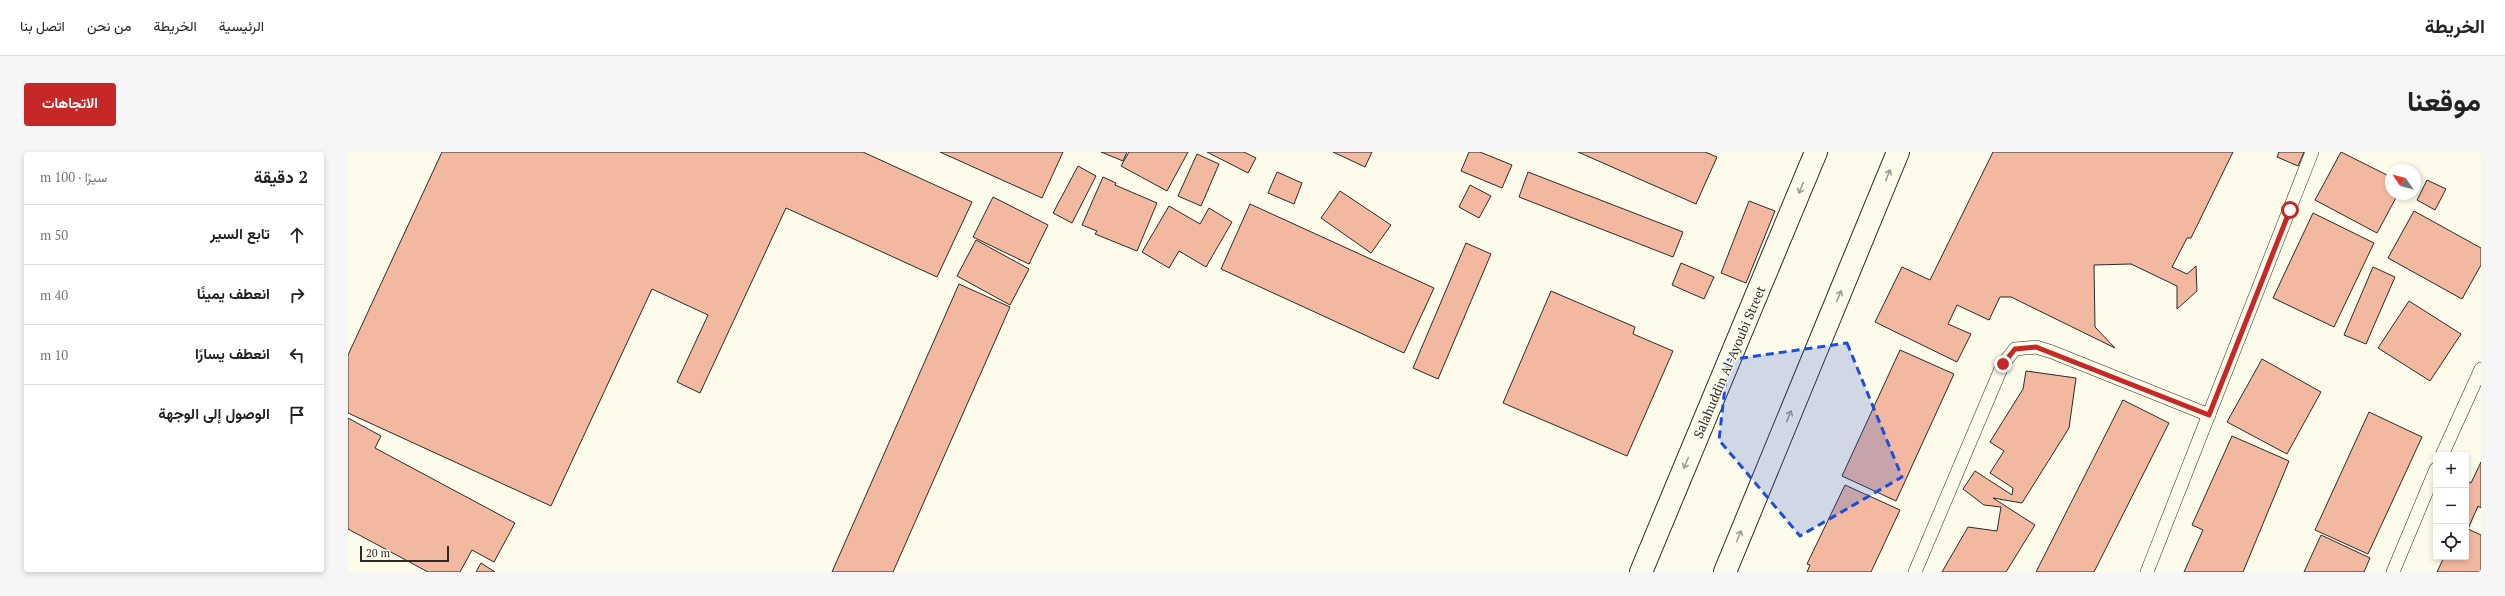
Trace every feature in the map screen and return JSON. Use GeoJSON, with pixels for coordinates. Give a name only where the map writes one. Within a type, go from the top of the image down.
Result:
{"type":"FeatureCollection","features":[{"type":"Feature","properties":{"kind":"street","name":"Salahuddin Al-Ayoubi Street"},"geometry":{"type":"LineString","coordinates":[[1641,572],[1816,152]]}},
{"type":"Feature","properties":{"kind":"street"},"geometry":{"type":"LineString","coordinates":[[1724,572],[1898,152]]}},
{"type":"Feature","properties":{"kind":"lane"},"geometry":{"type":"LineString","coordinates":[[2147,572],[2312,152]]}},
{"type":"Feature","properties":{"kind":"lane"},"geometry":{"type":"LineString","coordinates":[[1915,572],[2003,364],[2015,349],[2036,347],[2052,352],[2209,415]]}},
{"type":"Feature","properties":{"kind":"lane"},"geometry":{"type":"LineString","coordinates":[[2443,452],[2481,369]]}},
{"type":"Feature","properties":{"kind":"lane"},"geometry":{"type":"LineString","coordinates":[[2393,572],[2433,476]]}},
{"type":"Feature","properties":{"kind":"highlighted area"},"geometry":{"type":"Polygon","coordinates":[[[1847,343],[1902,477],[1800,536],[1719,440],[1728,360],[1847,343]]]}},
{"type":"Feature","properties":{"kind":"building"},"geometry":{"type":"Polygon","coordinates":[[[442,152],[863,152],[972,202],[937,277],[786,208],[700,393],[677,382],[708,315],[652,289],[551,506],[348,413],[348,355],[442,152]]]}},
{"type":"Feature","properties":{"kind":"building"},"geometry":{"type":"Polygon","coordinates":[[[940,152],[1063,152],[1042,198],[940,152]]]}},
{"type":"Feature","properties":{"kind":"building"},"geometry":{"type":"Polygon","coordinates":[[[1101,152],[1127,152],[1123,161],[1101,152]]]}},
{"type":"Feature","properties":{"kind":"building"},"geometry":{"type":"Polygon","coordinates":[[[1129,152],[1188,152],[1167,191],[1121,166],[1129,152]]]}},
{"type":"Feature","properties":{"kind":"building"},"geometry":{"type":"Polygon","coordinates":[[[1207,152],[1244,152],[1256,158],[1248,173],[1207,152]]]}},
{"type":"Feature","properties":{"kind":"building"},"geometry":{"type":"Polygon","coordinates":[[[1333,152],[1372,152],[1365,167],[1333,152]]]}},
{"type":"Feature","properties":{"kind":"building"},"geometry":{"type":"Polygon","coordinates":[[[1469,152],[1480,152],[1512,165],[1502,188],[1461,171],[1469,152]]]}},
{"type":"Feature","properties":{"kind":"building"},"geometry":{"type":"Polygon","coordinates":[[[1578,152],[1705,152],[1717,157],[1696,204],[1578,152]]]}},
{"type":"Feature","properties":{"kind":"building"},"geometry":{"type":"Polygon","coordinates":[[[1993,152],[2233,152],[2191,238],[2187,238],[2172,267],[2187,274],[2196,266],[2197,291],[2177,309],[2177,286],[2131,264],[2094,265],[2095,327],[2115,348],[2011,297],[2000,297],[1989,320],[1957,305],[1948,324],[1971,334],[1957,362],[1875,322],[1902,267],[1930,280],[1993,152]]]}},
{"type":"Feature","properties":{"kind":"building"},"geometry":{"type":"Polygon","coordinates":[[[2279,152],[2304,152],[2298,166],[2277,157],[2279,152]]]}},
{"type":"Feature","properties":{"kind":"building"},"geometry":{"type":"Polygon","coordinates":[[[2341,152],[2385,174],[2385,200],[2395,200],[2377,233],[2315,200],[2341,152]]]}},
{"type":"Feature","properties":{"kind":"building"},"geometry":{"type":"Polygon","coordinates":[[[1197,154],[1219,164],[1201,206],[1178,196],[1197,154]]]}},
{"type":"Feature","properties":{"kind":"building"},"geometry":{"type":"Polygon","coordinates":[[[1078,166],[1096,176],[1072,223],[1053,213],[1078,166]]]}},
{"type":"Feature","properties":{"kind":"building"},"geometry":{"type":"Polygon","coordinates":[[[1277,172],[1302,183],[1294,204],[1268,193],[1277,172]]]}},
{"type":"Feature","properties":{"kind":"building"},"geometry":{"type":"Polygon","coordinates":[[[1528,172],[1683,232],[1673,257],[1519,197],[1528,172]]]}},
{"type":"Feature","properties":{"kind":"building"},"geometry":{"type":"Polygon","coordinates":[[[1103,177],[1116,183],[1115,185],[1157,203],[1137,251],[1095,234],[1097,231],[1082,225],[1103,177]]]}},
{"type":"Feature","properties":{"kind":"building"},"geometry":{"type":"Polygon","coordinates":[[[2427,180],[2446,189],[2435,210],[2417,200],[2421,200],[2421,192],[2427,180]]]}},
{"type":"Feature","properties":{"kind":"building"},"geometry":{"type":"Polygon","coordinates":[[[1470,185],[1491,196],[1479,218],[1459,207],[1470,185]]]}},
{"type":"Feature","properties":{"kind":"building"},"geometry":{"type":"Polygon","coordinates":[[[1340,191],[1391,225],[1371,253],[1321,218],[1340,191]]]}},
{"type":"Feature","properties":{"kind":"building"},"geometry":{"type":"Polygon","coordinates":[[[993,197],[1048,225],[1029,264],[973,237],[993,197]]]}},
{"type":"Feature","properties":{"kind":"building"},"geometry":{"type":"Polygon","coordinates":[[[1749,201],[1775,211],[1746,283],[1721,273],[1749,201]]]}},
{"type":"Feature","properties":{"kind":"building"},"geometry":{"type":"Polygon","coordinates":[[[1250,204],[1434,288],[1404,353],[1221,269],[1250,204]]]}},
{"type":"Feature","properties":{"kind":"building"},"geometry":{"type":"Polygon","coordinates":[[[1169,206],[1200,224],[1209,208],[1232,222],[1206,267],[1179,251],[1169,268],[1142,252],[1169,206]]]}},
{"type":"Feature","properties":{"kind":"building"},"geometry":{"type":"Polygon","coordinates":[[[2414,211],[2481,248],[2481,265],[2462,299],[2388,258],[2414,211]]]}},
{"type":"Feature","properties":{"kind":"building"},"geometry":{"type":"Polygon","coordinates":[[[2313,213],[2374,243],[2334,327],[2273,298],[2313,213]]]}},
{"type":"Feature","properties":{"kind":"building"},"geometry":{"type":"Polygon","coordinates":[[[976,240],[1029,269],[1010,305],[957,276],[976,240]]]}},
{"type":"Feature","properties":{"kind":"building"},"geometry":{"type":"Polygon","coordinates":[[[1466,243],[1491,254],[1438,379],[1413,368],[1466,243]]]}},
{"type":"Feature","properties":{"kind":"building"},"geometry":{"type":"Polygon","coordinates":[[[1681,263],[1714,277],[1704,299],[1672,285],[1681,263]]]}},
{"type":"Feature","properties":{"kind":"building"},"geometry":{"type":"Polygon","coordinates":[[[2373,267],[2395,277],[2366,344],[2344,335],[2373,267]]]}},
{"type":"Feature","properties":{"kind":"building"},"geometry":{"type":"Polygon","coordinates":[[[959,284],[1010,307],[893,572],[832,572],[959,284]]]}},
{"type":"Feature","properties":{"kind":"building"},"geometry":{"type":"Polygon","coordinates":[[[1551,291],[1635,327],[1633,334],[1673,351],[1627,456],[1503,403],[1551,291]]]}},
{"type":"Feature","properties":{"kind":"building"},"geometry":{"type":"Polygon","coordinates":[[[2409,301],[2461,334],[2430,381],[2378,348],[2409,301]]]}},
{"type":"Feature","properties":{"kind":"building"},"geometry":{"type":"Polygon","coordinates":[[[1900,350],[1954,374],[1896,501],[1842,476],[1900,350]]]}},
{"type":"Feature","properties":{"kind":"building"},"geometry":{"type":"Polygon","coordinates":[[[2262,359],[2321,392],[2287,454],[2227,422],[2262,359]]]}},
{"type":"Feature","properties":{"kind":"building"},"geometry":{"type":"Polygon","coordinates":[[[2026,371],[2076,378],[2069,428],[2022,503],[1993,498],[2035,525],[2006,572],[1942,572],[1968,527],[1997,531],[2001,507],[1984,505],[1963,489],[1975,471],[2012,495],[2013,488],[1990,473],[2004,451],[1990,442],[2023,389],[2026,371]]]}},
{"type":"Feature","properties":{"kind":"building"},"geometry":{"type":"Polygon","coordinates":[[[2123,400],[2169,423],[2094,572],[2036,572],[2123,400]]]}},
{"type":"Feature","properties":{"kind":"building"},"geometry":{"type":"Polygon","coordinates":[[[2369,412],[2422,437],[2368,554],[2315,530],[2369,412]]]}},
{"type":"Feature","properties":{"kind":"building"},"geometry":{"type":"Polygon","coordinates":[[[348,418],[381,436],[375,448],[515,523],[494,562],[472,550],[460,572],[428,572],[348,529],[348,418]]]}},
{"type":"Feature","properties":{"kind":"building"},"geometry":{"type":"Polygon","coordinates":[[[2232,436],[2289,461],[2243,572],[2184,572],[2203,530],[2192,525],[2232,436]]]}},
{"type":"Feature","properties":{"kind":"building"},"geometry":{"type":"Polygon","coordinates":[[[2481,462],[2481,508],[2478,506],[2469,527],[2469,482],[2471,483],[2481,462]]]}},
{"type":"Feature","properties":{"kind":"building"},"geometry":{"type":"Polygon","coordinates":[[[1845,485],[1900,510],[1871,572],[1807,572],[1810,565],[1807,564],[1845,485]]]}},
{"type":"Feature","properties":{"kind":"building"},"geometry":{"type":"Polygon","coordinates":[[[2469,529],[2481,535],[2481,572],[2437,572],[2443,560],[2469,560],[2469,529]]]}},
{"type":"Feature","properties":{"kind":"building"},"geometry":{"type":"Polygon","coordinates":[[[2321,535],[2370,558],[2364,572],[2304,572],[2321,535]]]}},
{"type":"Feature","properties":{"kind":"building"},"geometry":{"type":"Polygon","coordinates":[[[481,563],[495,572],[476,572],[481,563]]]}},
{"type":"Feature","properties":{"kind":"route"},"geometry":{"type":"LineString","coordinates":[[2003,364],[2015,349],[2036,347],[2209,415],[2290,210]]}}]}
